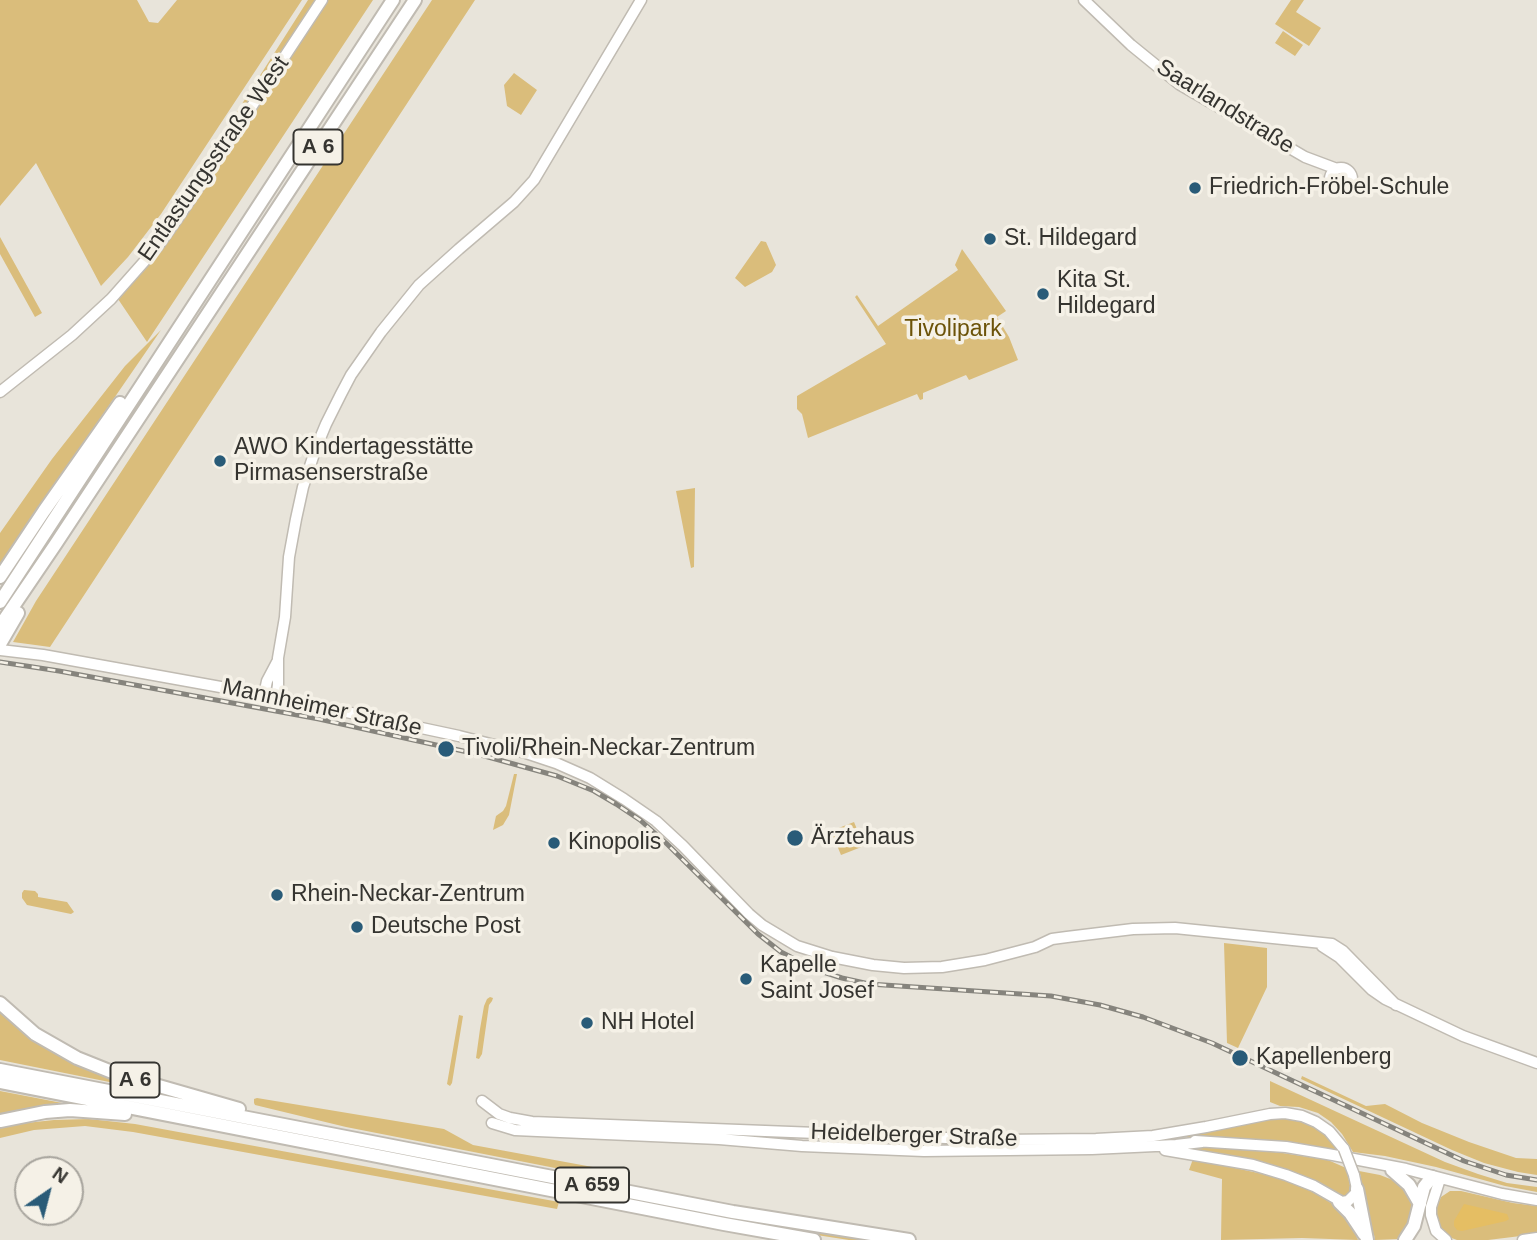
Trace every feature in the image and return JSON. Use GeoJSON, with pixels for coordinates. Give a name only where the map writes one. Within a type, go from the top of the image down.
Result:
{"type":"FeatureCollection","features":[{"type":"Feature","properties":{"kind":"highway","name":"A 6"},"geometry":{"type":"LineString","coordinates":[[0,603],[393,0]]}},
{"type":"Feature","properties":{"kind":"highway","name":"A 6"},"geometry":{"type":"LineString","coordinates":[[0,626],[415,0]]}},
{"type":"Feature","properties":{"kind":"highway"},"geometry":{"type":"LineString","coordinates":[[0,578],[100,430],[132,386],[157,360]]}},
{"type":"Feature","properties":{"kind":"highway","name":"A 6"},"geometry":{"type":"LineString","coordinates":[[1,645],[55,545]]}},
{"type":"Feature","properties":{"kind":"highway","name":"A 6"},"geometry":{"type":"LineString","coordinates":[[0,1003],[42,1039],[93,1065],[286,1125]]}},
{"type":"Feature","properties":{"kind":"highway","name":"A 659"},"geometry":{"type":"LineString","coordinates":[[0,1070],[733,1212],[908,1240]]}},
{"type":"Feature","properties":{"kind":"highway","name":"A 659"},"geometry":{"type":"LineString","coordinates":[[0,1082],[814,1240]]}},
{"type":"Feature","properties":{"kind":"highway","name":"A 659"},"geometry":{"type":"LineString","coordinates":[[0,1121],[70,1110],[195,1120]]}},
{"type":"Feature","properties":{"kind":"highway"},"geometry":{"type":"LineString","coordinates":[[1392,1170],[1409,1185],[1420,1204]]}},
{"type":"Feature","properties":{"kind":"highway"},"geometry":{"type":"LineString","coordinates":[[1405,1240],[1414,1226],[1424,1187],[1436,1178]]}},
{"type":"Feature","properties":{"kind":"highway"},"geometry":{"type":"LineString","coordinates":[[1357,1189],[1367,1240]]}},
{"type":"Feature","properties":{"kind":"highway"},"geometry":{"type":"LineString","coordinates":[[1339,1202],[1350,1213],[1367,1240]]}},
{"type":"Feature","properties":{"kind":"street","name":"Entlastungsstraße West"},"geometry":{"type":"LineString","coordinates":[[0,391],[72,335],[111,299],[158,246],[322,0]]}},
{"type":"Feature","properties":{"kind":"street"},"geometry":{"type":"LineString","coordinates":[[276,697],[290,548],[303,487],[323,430],[349,379],[381,332],[419,285],[514,202],[534,180],[641,0]]}},
{"type":"Feature","properties":{"kind":"street","name":"Saarlandstraße"},"geometry":{"type":"LineString","coordinates":[[1084,0],[1131,45],[1179,84],[1334,173]]}},
{"type":"Feature","properties":{"kind":"street","name":"Mannheimer Straße"},"geometry":{"type":"LineString","coordinates":[[1,645],[276,697],[459,736],[526,753],[573,770],[646,813],[683,846],[749,914],[779,936],[813,952],[842,960],[904,968],[930,968],[973,963],[1094,934],[1133,929],[1167,928],[1332,944],[1396,1005],[1463,1036],[1537,1063]]}},
{"type":"Feature","properties":{"kind":"street"},"geometry":{"type":"LineString","coordinates":[[264,695],[267,681],[278,658]]}},
{"type":"Feature","properties":{"kind":"street","name":"Heidelberger Straße"},"geometry":{"type":"LineString","coordinates":[[482,1101],[499,1114],[532,1122],[998,1140],[1153,1136],[1285,1113],[1302,1116],[1329,1131],[1342,1146],[1357,1189]]}},
{"type":"Feature","properties":{"kind":"street","name":"Heidelberger Straße"},"geometry":{"type":"LineString","coordinates":[[492,1123],[515,1130],[898,1150],[1144,1147]]}},
{"type":"Feature","properties":{"kind":"street"},"geometry":{"type":"LineString","coordinates":[[1153,1136],[1286,1147],[1390,1166],[1502,1195],[1537,1200]]}},
{"type":"Feature","properties":{"kind":"street"},"geometry":{"type":"LineString","coordinates":[[1144,1147],[1202,1142]]}},
{"type":"Feature","properties":{"kind":"street"},"geometry":{"type":"LineString","coordinates":[[1144,1147],[1253,1165],[1303,1181],[1339,1202],[1351,1199],[1357,1189]]}},
{"type":"Feature","properties":{"kind":"street"},"geometry":{"type":"LineString","coordinates":[[1334,1155],[1436,1178]]}},
{"type":"Feature","properties":{"kind":"street"},"geometry":{"type":"LineString","coordinates":[[1436,1178],[1431,1215],[1436,1231],[1447,1240]]}},
{"type":"Feature","properties":{"kind":"street"},"geometry":{"type":"LineString","coordinates":[[1523,1240],[1537,1238]]}},
{"type":"Feature","properties":{"kind":"green space"},"geometry":{"type":"Polygon","coordinates":[[[0,0],[137,0],[149,22],[158,23],[177,0],[302,0],[161,214],[128,257],[101,286],[36,163],[0,206],[0,0]]]}},
{"type":"Feature","properties":{"kind":"green space"},"geometry":{"type":"Polygon","coordinates":[[[308,0],[373,0],[147,342],[118,299],[308,0]]]}},
{"type":"Feature","properties":{"kind":"green space"},"geometry":{"type":"Polygon","coordinates":[[[432,0],[475,0],[50,647],[13,642],[36,601],[432,0]]]}},
{"type":"Feature","properties":{"kind":"green space"},"geometry":{"type":"Polygon","coordinates":[[[1291,0],[1304,0],[1296,12],[1321,28],[1309,46],[1275,24],[1291,0]]]}},
{"type":"Feature","properties":{"kind":"green space"},"geometry":{"type":"Polygon","coordinates":[[[1283,31],[1303,45],[1295,56],[1275,43],[1283,31]]]}},
{"type":"Feature","properties":{"kind":"green space"},"geometry":{"type":"Polygon","coordinates":[[[514,73],[537,90],[521,115],[507,106],[504,85],[514,73]]]}},
{"type":"Feature","properties":{"kind":"green space"},"geometry":{"type":"Polygon","coordinates":[[[0,237],[42,313],[35,317],[0,254],[0,237]]]}},
{"type":"Feature","properties":{"kind":"green space"},"geometry":{"type":"Polygon","coordinates":[[[761,241],[766,242],[776,265],[772,272],[745,287],[735,278],[761,241]]]}},
{"type":"Feature","properties":{"kind":"green space","name":"Tivolipark"},"geometry":{"type":"Polygon","coordinates":[[[962,249],[1006,311],[997,317],[1018,360],[969,380],[966,375],[923,393],[923,399],[920,400],[917,394],[808,438],[802,414],[797,409],[797,396],[886,344],[855,297],[857,295],[878,326],[958,270],[955,265],[962,249]]]}},
{"type":"Feature","properties":{"kind":"green space"},"geometry":{"type":"Polygon","coordinates":[[[161,330],[0,564],[0,533],[52,459],[125,366],[161,330]]]}},
{"type":"Feature","properties":{"kind":"green space"},"geometry":{"type":"Polygon","coordinates":[[[695,488],[694,567],[691,568],[676,491],[695,488]]]}},
{"type":"Feature","properties":{"kind":"green space"},"geometry":{"type":"Polygon","coordinates":[[[514,774],[517,774],[509,815],[503,825],[493,830],[496,816],[506,806],[514,774]]]}},
{"type":"Feature","properties":{"kind":"green space"},"geometry":{"type":"Polygon","coordinates":[[[854,822],[864,846],[841,855],[831,831],[854,822]]]}},
{"type":"Feature","properties":{"kind":"green space"},"geometry":{"type":"Polygon","coordinates":[[[24,890],[35,891],[38,897],[67,902],[74,912],[71,914],[27,905],[22,898],[24,890]]]}},
{"type":"Feature","properties":{"kind":"green space"},"geometry":{"type":"Polygon","coordinates":[[[1224,943],[1267,948],[1267,987],[1238,1048],[1227,1043],[1224,943]]]}},
{"type":"Feature","properties":{"kind":"green space"},"geometry":{"type":"Polygon","coordinates":[[[490,997],[493,998],[489,1005],[479,1059],[476,1058],[484,1006],[490,997]]]}},
{"type":"Feature","properties":{"kind":"green space"},"geometry":{"type":"Polygon","coordinates":[[[0,1009],[16,1024],[169,1094],[0,1060],[0,1009]]]}},
{"type":"Feature","properties":{"kind":"green space"},"geometry":{"type":"Polygon","coordinates":[[[459,1015],[463,1016],[450,1086],[447,1084],[459,1015]]]}},
{"type":"Feature","properties":{"kind":"green space"},"geometry":{"type":"Polygon","coordinates":[[[1302,1076],[1366,1106],[1385,1104],[1469,1142],[1516,1158],[1537,1159],[1537,1175],[1484,1163],[1452,1150],[1301,1079],[1302,1076]]]}},
{"type":"Feature","properties":{"kind":"green space"},"geometry":{"type":"Polygon","coordinates":[[[1270,1081],[1445,1162],[1507,1183],[1537,1187],[1537,1192],[1436,1167],[1353,1152],[1342,1134],[1318,1113],[1270,1102],[1270,1081]]]}},
{"type":"Feature","properties":{"kind":"green space"},"geometry":{"type":"Polygon","coordinates":[[[0,1091],[83,1107],[0,1117],[0,1091]]]}},
{"type":"Feature","properties":{"kind":"green space"},"geometry":{"type":"Polygon","coordinates":[[[254,1099],[444,1129],[473,1145],[598,1168],[600,1171],[596,1176],[346,1127],[255,1105],[254,1099]]]}},
{"type":"Feature","properties":{"kind":"green space"},"geometry":{"type":"Polygon","coordinates":[[[1271,1117],[1300,1119],[1323,1130],[1338,1151],[1254,1140],[1177,1137],[1271,1117]]]}},
{"type":"Feature","properties":{"kind":"green space"},"geometry":{"type":"Polygon","coordinates":[[[89,1119],[135,1124],[559,1202],[557,1209],[133,1132],[85,1126],[34,1130],[0,1138],[0,1128],[7,1125],[89,1119]]]}},
{"type":"Feature","properties":{"kind":"green space"},"geometry":{"type":"Polygon","coordinates":[[[1171,1148],[1240,1148],[1328,1160],[1346,1168],[1354,1190],[1342,1198],[1328,1190],[1171,1148]]]}},
{"type":"Feature","properties":{"kind":"green space"},"geometry":{"type":"Polygon","coordinates":[[[1193,1159],[1263,1174],[1317,1194],[1334,1205],[1351,1224],[1358,1240],[1221,1240],[1222,1179],[1189,1170],[1193,1159]]]}},
{"type":"Feature","properties":{"kind":"green space"},"geometry":{"type":"Polygon","coordinates":[[[1359,1171],[1398,1182],[1414,1199],[1414,1214],[1399,1239],[1375,1240],[1372,1235],[1359,1171]]]}},
{"type":"Feature","properties":{"kind":"green space"},"geometry":{"type":"Polygon","coordinates":[[[580,1190],[869,1240],[849,1240],[797,1232],[580,1190]]]}},
{"type":"Feature","properties":{"kind":"green space"},"geometry":{"type":"Polygon","coordinates":[[[1450,1191],[1537,1206],[1537,1234],[1488,1240],[1457,1240],[1449,1237],[1440,1228],[1435,1211],[1441,1197],[1450,1191]]]}},
{"type":"Feature","properties":{"kind":"shaded area"},"geometry":{"type":"Polygon","coordinates":[[[1464,1204],[1507,1214],[1509,1219],[1457,1230],[1454,1221],[1464,1204]]]}},
{"type":"Feature","properties":{"kind":"railway"},"geometry":{"type":"LineString","coordinates":[[0,662],[319,719],[481,755],[557,776],[594,791],[640,820],[758,934],[781,952],[814,969],[869,984],[1051,996],[1100,1005],[1143,1017],[1212,1043],[1464,1161],[1506,1175],[1537,1180]]}},
{"type":"Feature","properties":{"kind":"place","name":"Friedrich-Fröbel-Schule"},"geometry":{"type":"Point","coordinates":[1195,188]}},
{"type":"Feature","properties":{"kind":"place","name":"St. Hildegard"},"geometry":{"type":"Point","coordinates":[990,239]}},
{"type":"Feature","properties":{"kind":"place","name":"Kita St. Hildegard"},"geometry":{"type":"Point","coordinates":[1043,294]}},
{"type":"Feature","properties":{"kind":"place","name":"AWO Kindertagesstätte Pirmasenserstraße"},"geometry":{"type":"Point","coordinates":[220,461]}},
{"type":"Feature","properties":{"kind":"place","name":"Tivoli/Rhein-Neckar-Zentrum"},"geometry":{"type":"Point","coordinates":[446,749]}},
{"type":"Feature","properties":{"kind":"place","name":"Ärztehaus"},"geometry":{"type":"Point","coordinates":[795,838]}},
{"type":"Feature","properties":{"kind":"place","name":"Kinopolis"},"geometry":{"type":"Point","coordinates":[554,843]}},
{"type":"Feature","properties":{"kind":"place","name":"Rhein-Neckar-Zentrum"},"geometry":{"type":"Point","coordinates":[277,895]}},
{"type":"Feature","properties":{"kind":"place","name":"Deutsche Post"},"geometry":{"type":"Point","coordinates":[357,927]}},
{"type":"Feature","properties":{"kind":"place","name":"Kapelle Saint Josef"},"geometry":{"type":"Point","coordinates":[746,979]}},
{"type":"Feature","properties":{"kind":"place","name":"NH Hotel"},"geometry":{"type":"Point","coordinates":[587,1023]}},
{"type":"Feature","properties":{"kind":"place","name":"Kapellenberg"},"geometry":{"type":"Point","coordinates":[1240,1058]}}]}
